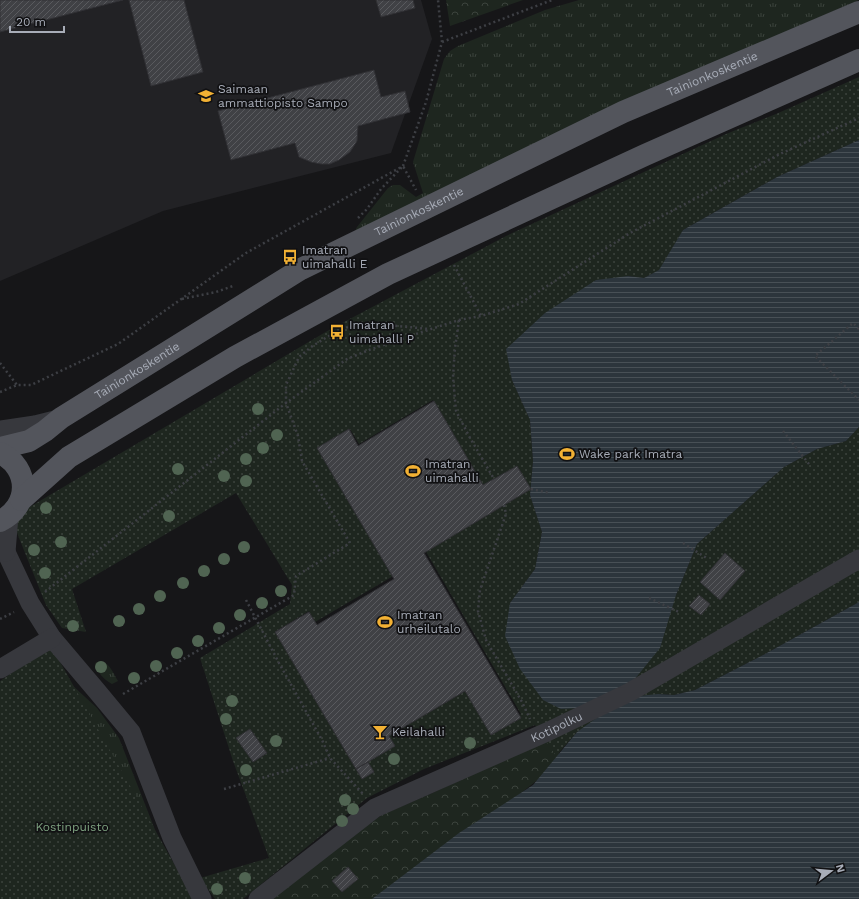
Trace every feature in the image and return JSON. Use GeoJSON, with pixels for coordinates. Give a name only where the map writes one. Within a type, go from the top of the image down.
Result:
{"type":"FeatureCollection","features":[{"type":"Feature","properties":{"kind":"main road","name":"Tainionkoskentie"},"geometry":{"type":"LineString","coordinates":[[0,448],[29,441],[45,431],[61,418],[301,270],[623,112],[859,12]]}},
{"type":"Feature","properties":{"kind":"main road"},"geometry":{"type":"LineString","coordinates":[[10,512],[69,457],[235,357],[388,274],[645,155],[859,60]]}},
{"type":"Feature","properties":{"kind":"main road"},"geometry":{"type":"LineString","coordinates":[[0,453],[7,456],[21,475],[23,487],[10,512]]}},
{"type":"Feature","properties":{"kind":"street"},"geometry":{"type":"LineString","coordinates":[[0,430],[35,425],[61,418]]}},
{"type":"Feature","properties":{"kind":"street"},"geometry":{"type":"LineString","coordinates":[[10,512],[3,550],[30,603],[52,638],[131,732],[172,838],[202,899]]}},
{"type":"Feature","properties":{"kind":"street","name":"Kotipolku"},"geometry":{"type":"LineString","coordinates":[[258,899],[375,808],[543,734],[630,692],[859,559]]}},
{"type":"Feature","properties":{"kind":"street"},"geometry":{"type":"LineString","coordinates":[[0,669],[52,638]]}},
{"type":"Feature","properties":{"kind":"path"},"geometry":{"type":"LineString","coordinates":[[0,392],[17,386],[31,385],[118,344],[246,253],[403,166],[426,102],[442,42],[438,0]]}},
{"type":"Feature","properties":{"kind":"path"},"geometry":{"type":"LineString","coordinates":[[442,42],[552,0]]}},
{"type":"Feature","properties":{"kind":"path"},"geometry":{"type":"LineString","coordinates":[[0,619],[30,603],[286,404],[347,359],[369,350],[459,320],[481,316],[519,304],[630,233],[780,154],[859,118]]}},
{"type":"Feature","properties":{"kind":"path"},"geometry":{"type":"LineString","coordinates":[[403,166],[417,191]]}},
{"type":"Feature","properties":{"kind":"path"},"geometry":{"type":"LineString","coordinates":[[453,263],[481,316]]}},
{"type":"Feature","properties":{"kind":"path"},"geometry":{"type":"LineString","coordinates":[[459,320],[454,348],[453,377],[456,411],[494,479]]}},
{"type":"Feature","properties":{"kind":"path"},"geometry":{"type":"LineString","coordinates":[[120,694],[294,595],[296,576],[350,543],[302,461],[298,436],[286,404],[286,385],[299,358],[310,347],[352,325],[367,323],[432,329]]}},
{"type":"Feature","properties":{"kind":"path"},"geometry":{"type":"LineString","coordinates":[[859,329],[853,323],[815,356],[859,400]]}},
{"type":"Feature","properties":{"kind":"path"},"geometry":{"type":"LineString","coordinates":[[0,363],[17,386]]}},
{"type":"Feature","properties":{"kind":"path"},"geometry":{"type":"LineString","coordinates":[[783,430],[809,464]]}},
{"type":"Feature","properties":{"kind":"path"},"geometry":{"type":"LineString","coordinates":[[531,489],[550,493]]}},
{"type":"Feature","properties":{"kind":"path"},"geometry":{"type":"LineString","coordinates":[[504,505],[506,514],[480,590],[478,611],[486,640],[522,702],[543,734]]}},
{"type":"Feature","properties":{"kind":"path"},"geometry":{"type":"LineString","coordinates":[[683,543],[708,559]]}},
{"type":"Feature","properties":{"kind":"path"},"geometry":{"type":"LineString","coordinates":[[649,598],[679,612]]}},
{"type":"Feature","properties":{"kind":"path"},"geometry":{"type":"LineString","coordinates":[[246,600],[322,740],[330,758],[375,808]]}},
{"type":"Feature","properties":{"kind":"path"},"geometry":{"type":"LineString","coordinates":[[224,789],[330,758]]}},
{"type":"Feature","properties":{"kind":"shaded area","name":"Saimaan ammattiopisto Sampo"},"geometry":{"type":"Polygon","coordinates":[[[0,0],[421,0],[432,39],[391,153],[163,211],[0,281],[0,0]]]}},
{"type":"Feature","properties":{"kind":"shaded area"},"geometry":{"type":"Polygon","coordinates":[[[859,140],[859,427],[846,441],[817,449],[784,467],[697,544],[676,595],[660,648],[634,680],[579,708],[561,709],[543,700],[520,669],[505,636],[510,603],[535,569],[542,532],[530,495],[533,461],[530,420],[512,380],[506,349],[545,313],[596,280],[628,276],[644,278],[659,270],[683,230],[777,177],[859,140]]]}},
{"type":"Feature","properties":{"kind":"shaded area"},"geometry":{"type":"Polygon","coordinates":[[[859,602],[859,899],[372,899],[459,833],[533,785],[577,732],[609,709],[638,696],[658,694],[674,695],[695,690],[765,654],[859,602]]]}},
{"type":"Feature","properties":{"kind":"green space"},"geometry":{"type":"Polygon","coordinates":[[[446,0],[523,0],[450,26],[446,0]]]}},
{"type":"Feature","properties":{"kind":"green space"},"geometry":{"type":"Polygon","coordinates":[[[579,0],[859,0],[626,101],[352,237],[357,227],[388,188],[393,185],[400,185],[416,197],[423,193],[413,162],[444,59],[450,51],[458,46],[545,10],[579,0]]]}},
{"type":"Feature","properties":{"kind":"green space"},"geometry":{"type":"Polygon","coordinates":[[[859,77],[859,140],[777,177],[683,230],[660,270],[644,278],[628,276],[512,380],[530,420],[533,461],[530,495],[542,532],[535,569],[510,603],[676,595],[697,544],[784,467],[817,449],[846,441],[859,427],[859,602],[765,654],[695,690],[674,695],[658,694],[577,732],[556,756],[535,725],[424,769],[367,798],[243,899],[215,899],[200,878],[269,858],[233,761],[200,658],[290,604],[292,585],[236,493],[72,589],[86,632],[62,628],[46,605],[11,518],[329,330],[506,236],[726,134],[776,114],[859,77]],[[433,400],[359,444],[350,429],[320,447],[395,575],[315,622],[309,611],[276,631],[351,758],[474,686],[499,727],[521,714],[425,550],[497,508],[433,400]]]}},
{"type":"Feature","properties":{"kind":"green space","name":"Kostinpuisto"},"geometry":{"type":"Polygon","coordinates":[[[51,646],[194,899],[0,899],[0,681],[51,646]]]}},
{"type":"Feature","properties":{"kind":"green space"},"geometry":{"type":"Polygon","coordinates":[[[100,661],[109,666],[118,681],[112,684],[101,675],[95,663],[100,661]]]}},
{"type":"Feature","properties":{"kind":"green space"},"geometry":{"type":"Polygon","coordinates":[[[60,674],[97,708],[119,738],[161,845],[60,674]]]}},
{"type":"Feature","properties":{"kind":"green space"},"geometry":{"type":"Polygon","coordinates":[[[553,737],[562,761],[382,899],[272,899],[337,846],[382,815],[553,737]]]}},
{"type":"Feature","properties":{"kind":"building"},"geometry":{"type":"Polygon","coordinates":[[[0,0],[123,0],[0,32],[0,0]]]}},
{"type":"Feature","properties":{"kind":"building"},"geometry":{"type":"Polygon","coordinates":[[[129,0],[184,0],[203,72],[151,86],[129,0]]]}},
{"type":"Feature","properties":{"kind":"building"},"geometry":{"type":"Polygon","coordinates":[[[376,0],[413,0],[415,8],[381,17],[376,0]]]}},
{"type":"Feature","properties":{"kind":"building"},"geometry":{"type":"Polygon","coordinates":[[[374,70],[381,97],[405,91],[410,112],[358,126],[357,141],[350,152],[339,160],[330,164],[311,162],[299,157],[295,143],[231,160],[218,111],[374,70]]]}},
{"type":"Feature","properties":{"kind":"building"},"geometry":{"type":"Polygon","coordinates":[[[434,401],[483,485],[517,466],[531,489],[424,553],[521,718],[491,735],[465,691],[389,736],[395,746],[356,769],[275,632],[309,612],[317,625],[394,579],[317,448],[349,429],[358,446],[434,401]]]}},
{"type":"Feature","properties":{"kind":"building"},"geometry":{"type":"Polygon","coordinates":[[[725,553],[745,571],[720,600],[700,582],[725,553]]]}},
{"type":"Feature","properties":{"kind":"building"},"geometry":{"type":"Polygon","coordinates":[[[699,595],[710,604],[701,615],[689,606],[699,595]]]}},
{"type":"Feature","properties":{"kind":"building"},"geometry":{"type":"Polygon","coordinates":[[[250,729],[267,753],[253,762],[236,738],[250,729]]]}},
{"type":"Feature","properties":{"kind":"building"},"geometry":{"type":"Polygon","coordinates":[[[368,762],[374,772],[362,779],[356,769],[368,762]]]}},
{"type":"Feature","properties":{"kind":"building"},"geometry":{"type":"Polygon","coordinates":[[[348,867],[358,879],[342,892],[332,881],[348,867]]]}},
{"type":"Feature","properties":{"kind":"place","name":"Saimaan ammattiopisto Sampo"},"geometry":{"type":"Point","coordinates":[206,96]}},
{"type":"Feature","properties":{"kind":"place","name":"Imatran uimahalli E"},"geometry":{"type":"Point","coordinates":[290,257]}},
{"type":"Feature","properties":{"kind":"place","name":"Imatran uimahalli P"},"geometry":{"type":"Point","coordinates":[337,332]}},
{"type":"Feature","properties":{"kind":"place","name":"Wake park Imatra"},"geometry":{"type":"Point","coordinates":[567,454]}},
{"type":"Feature","properties":{"kind":"place","name":"Imatran uimahalli"},"geometry":{"type":"Point","coordinates":[413,471]}},
{"type":"Feature","properties":{"kind":"place","name":"Imatran urheilutalo"},"geometry":{"type":"Point","coordinates":[385,622]}},
{"type":"Feature","properties":{"kind":"place","name":"Keilahalli"},"geometry":{"type":"Point","coordinates":[380,732]}}]}
